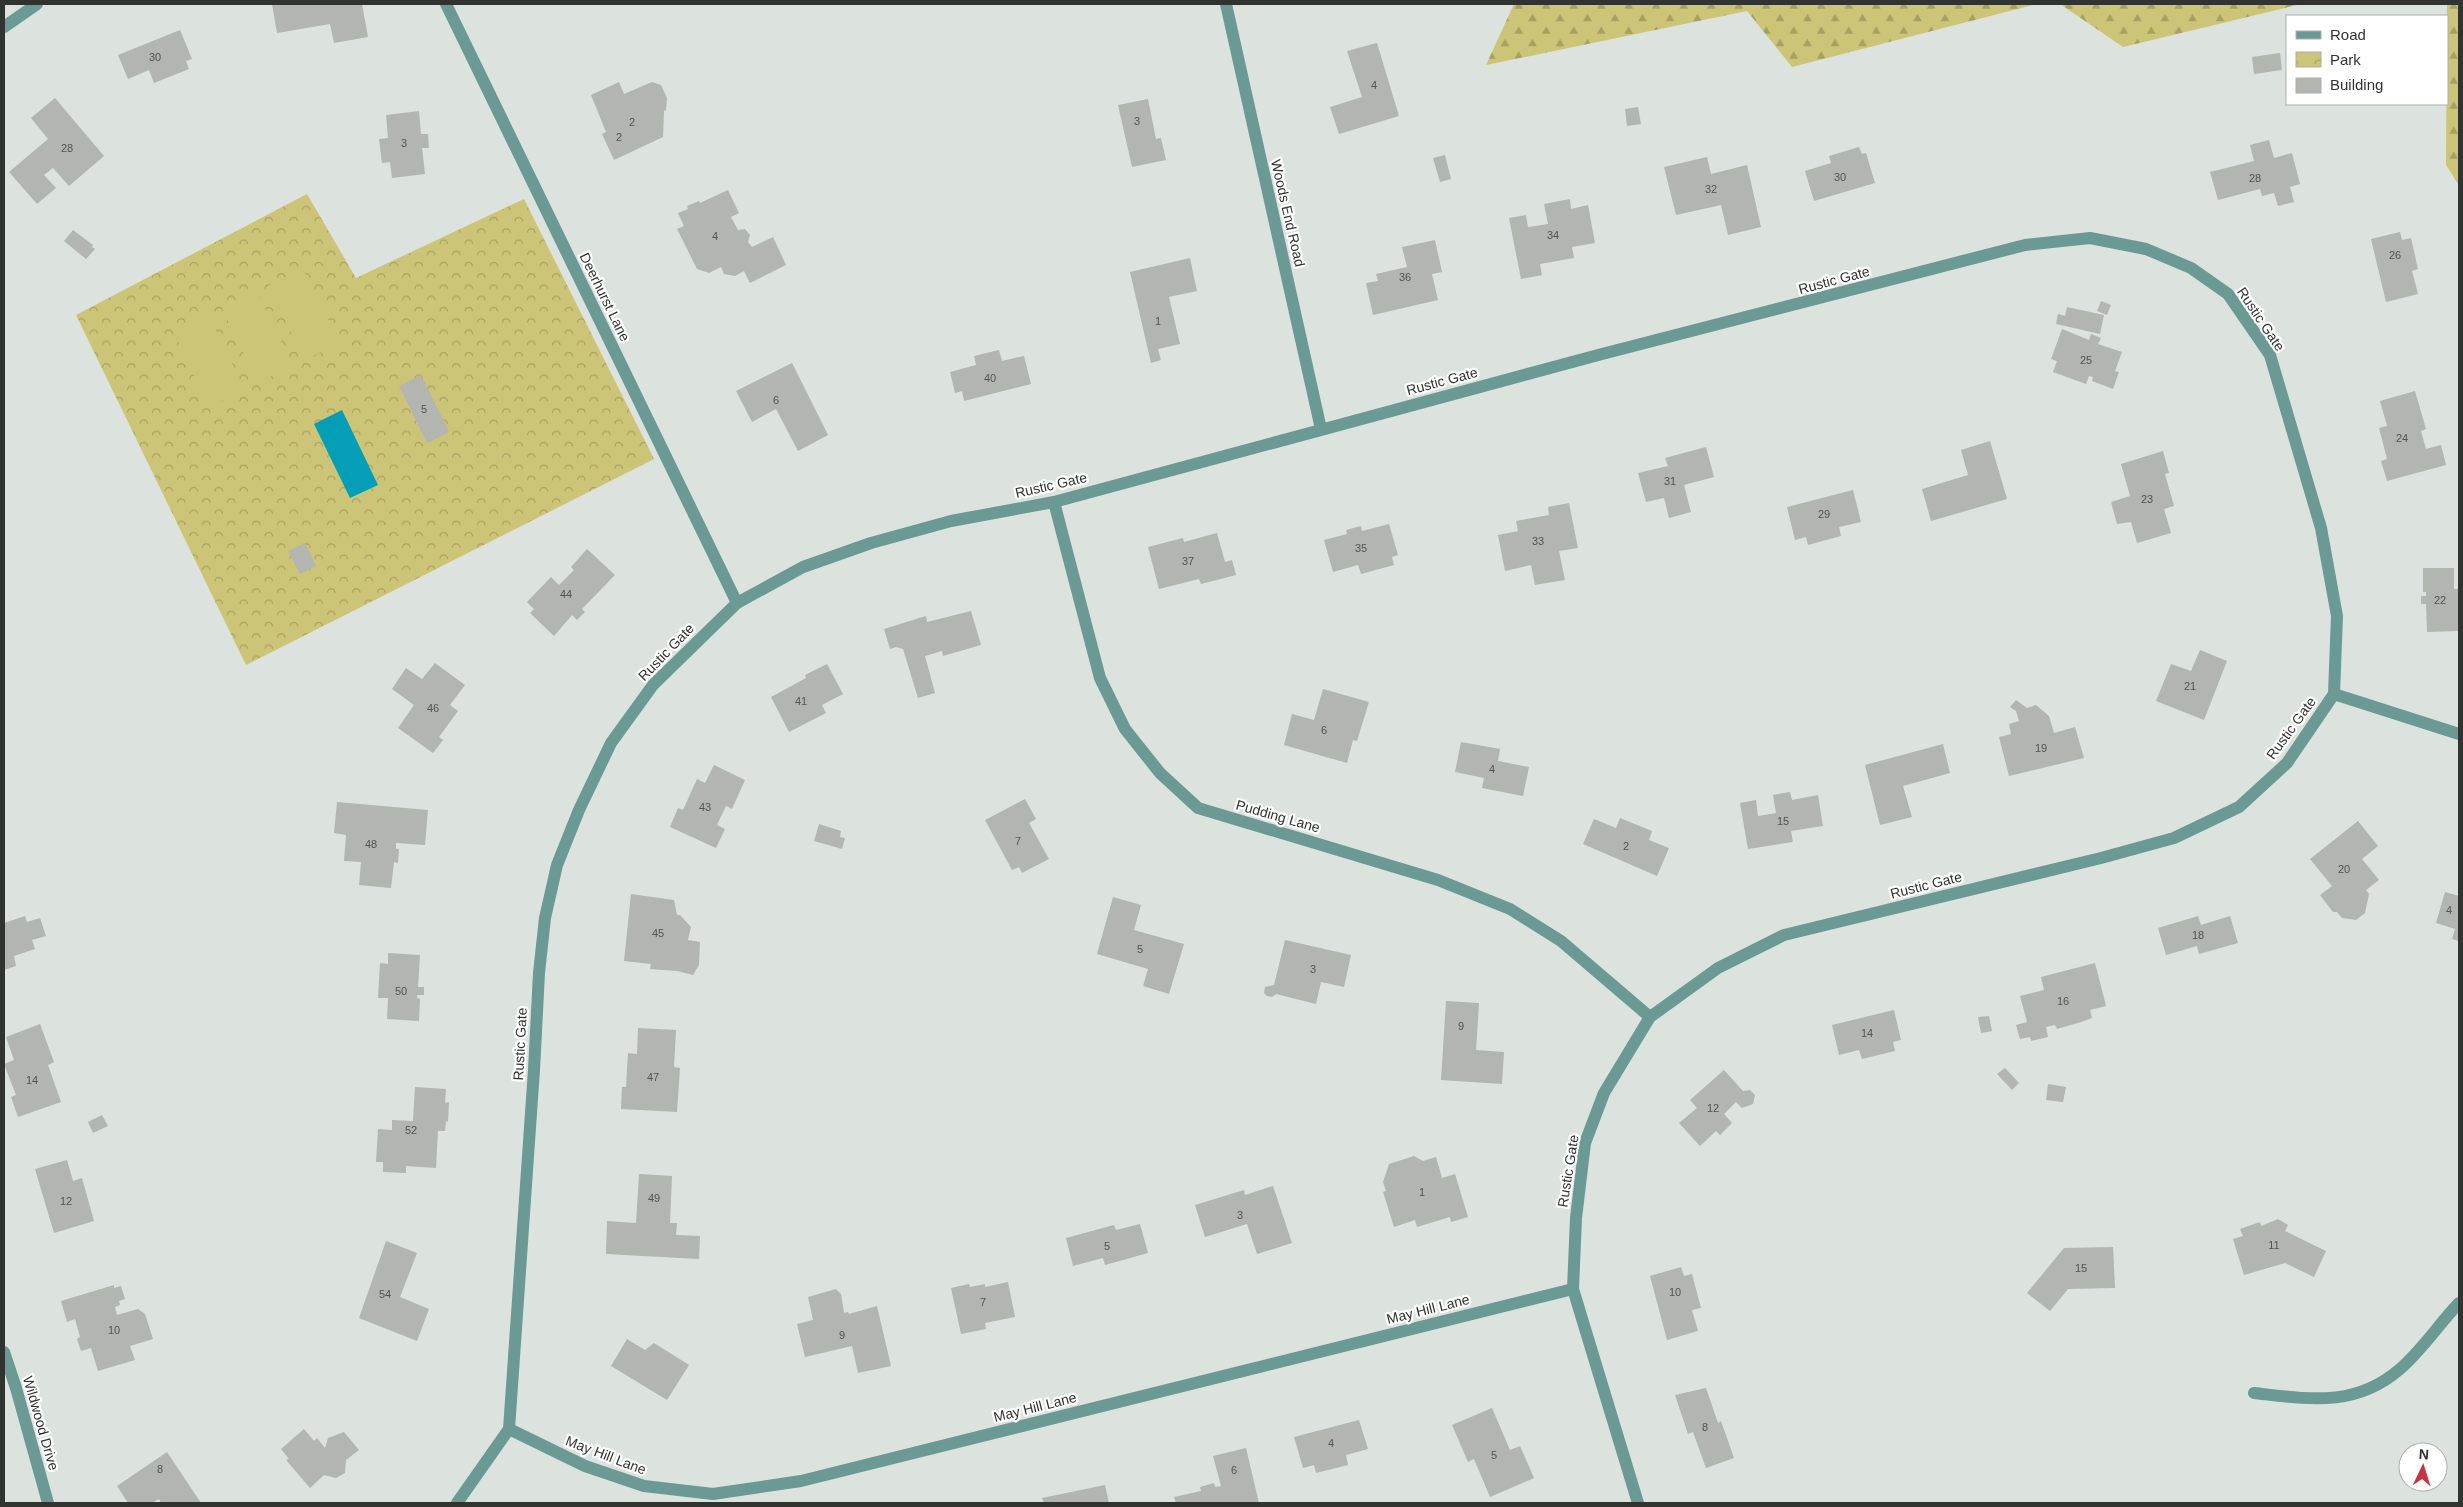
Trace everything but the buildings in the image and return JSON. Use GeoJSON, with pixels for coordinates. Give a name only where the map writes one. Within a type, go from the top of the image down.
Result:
{"type":"FeatureCollection","features":[{"type":"Feature","properties":{"kind":"street"},"geometry":{"type":"LineString","coordinates":[[4,27],[37,4]]}},
{"type":"Feature","properties":{"kind":"street","name":"Deerhurst Lane"},"geometry":{"type":"LineString","coordinates":[[446,4],[737,603]]}},
{"type":"Feature","properties":{"kind":"street","name":"Woods End Road"},"geometry":{"type":"LineString","coordinates":[[1226,4],[1321,429]]}},
{"type":"Feature","properties":{"kind":"street","name":"Rustic Gate"},"geometry":{"type":"LineString","coordinates":[[509,1430],[539,973],[544,918],[557,865],[579,810],[611,743],[653,685],[737,603],[803,567],[871,543],[951,521],[1054,502],[1321,429],[2025,245],[2090,238],[2146,249],[2191,268],[2228,294],[2270,355],[2321,528],[2337,616],[2334,694],[2287,763],[2239,807],[2174,838],[2101,858],[1784,935],[1718,968],[1650,1016],[1604,1093],[1585,1143],[1576,1218],[1573,1289],[1638,1503]]}},
{"type":"Feature","properties":{"kind":"street","name":"Pudding Lane"},"geometry":{"type":"LineString","coordinates":[[1054,502],[1100,678],[1125,729],[1160,773],[1198,808],[1438,880],[1510,909],[1561,941],[1650,1016]]}},
{"type":"Feature","properties":{"kind":"street"},"geometry":{"type":"LineString","coordinates":[[2334,694],[2459,734]]}},
{"type":"Feature","properties":{"kind":"street","name":"May Hill Lane"},"geometry":{"type":"LineString","coordinates":[[509,1430],[585,1466],[644,1486],[713,1494],[801,1481],[1573,1289]]}},
{"type":"Feature","properties":{"kind":"street"},"geometry":{"type":"LineString","coordinates":[[2254,1393],[2318,1400],[2347,1396],[2374,1386],[2400,1369],[2459,1303]]}},
{"type":"Feature","properties":{"kind":"street","name":"Wildwood Drive"},"geometry":{"type":"LineString","coordinates":[[4,1352],[48,1503]]}},
{"type":"Feature","properties":{"kind":"street"},"geometry":{"type":"LineString","coordinates":[[457,1503],[509,1430]]}},
{"type":"Feature","properties":{"kind":"green space"},"geometry":{"type":"Polygon","coordinates":[[[1514,4],[2037,4],[1792,67],[1747,11],[1486,65],[1514,4]]]}},
{"type":"Feature","properties":{"kind":"green space"},"geometry":{"type":"Polygon","coordinates":[[[2060,4],[2301,4],[2123,47],[2060,4]]]}},
{"type":"Feature","properties":{"kind":"green space"},"geometry":{"type":"Polygon","coordinates":[[[2447,4],[2459,4],[2459,185],[2446,165],[2446,105],[2448,105],[2447,4]]]}},
{"type":"Feature","properties":{"kind":"green space"},"geometry":{"type":"Polygon","coordinates":[[[307,194],[356,278],[524,199],[654,459],[246,665],[76,315],[307,194]]]}},
{"type":"Feature","properties":{"kind":"green space"},"geometry":{"type":"Polygon","coordinates":[[[303,268],[340,343],[305,360],[268,286],[303,268]]]}},
{"type":"Feature","properties":{"kind":"green space"},"geometry":{"type":"Polygon","coordinates":[[[257,292],[293,366],[258,382],[222,309],[257,292]]]}},
{"type":"Feature","properties":{"kind":"green space"},"geometry":{"type":"Polygon","coordinates":[[[208,314],[245,390],[209,407],[173,331],[208,314]]]}},
{"type":"Feature","properties":{"kind":"water"},"geometry":{"type":"Polygon","coordinates":[[[342,410],[378,485],[350,498],[314,424],[342,410]]]}}]}
